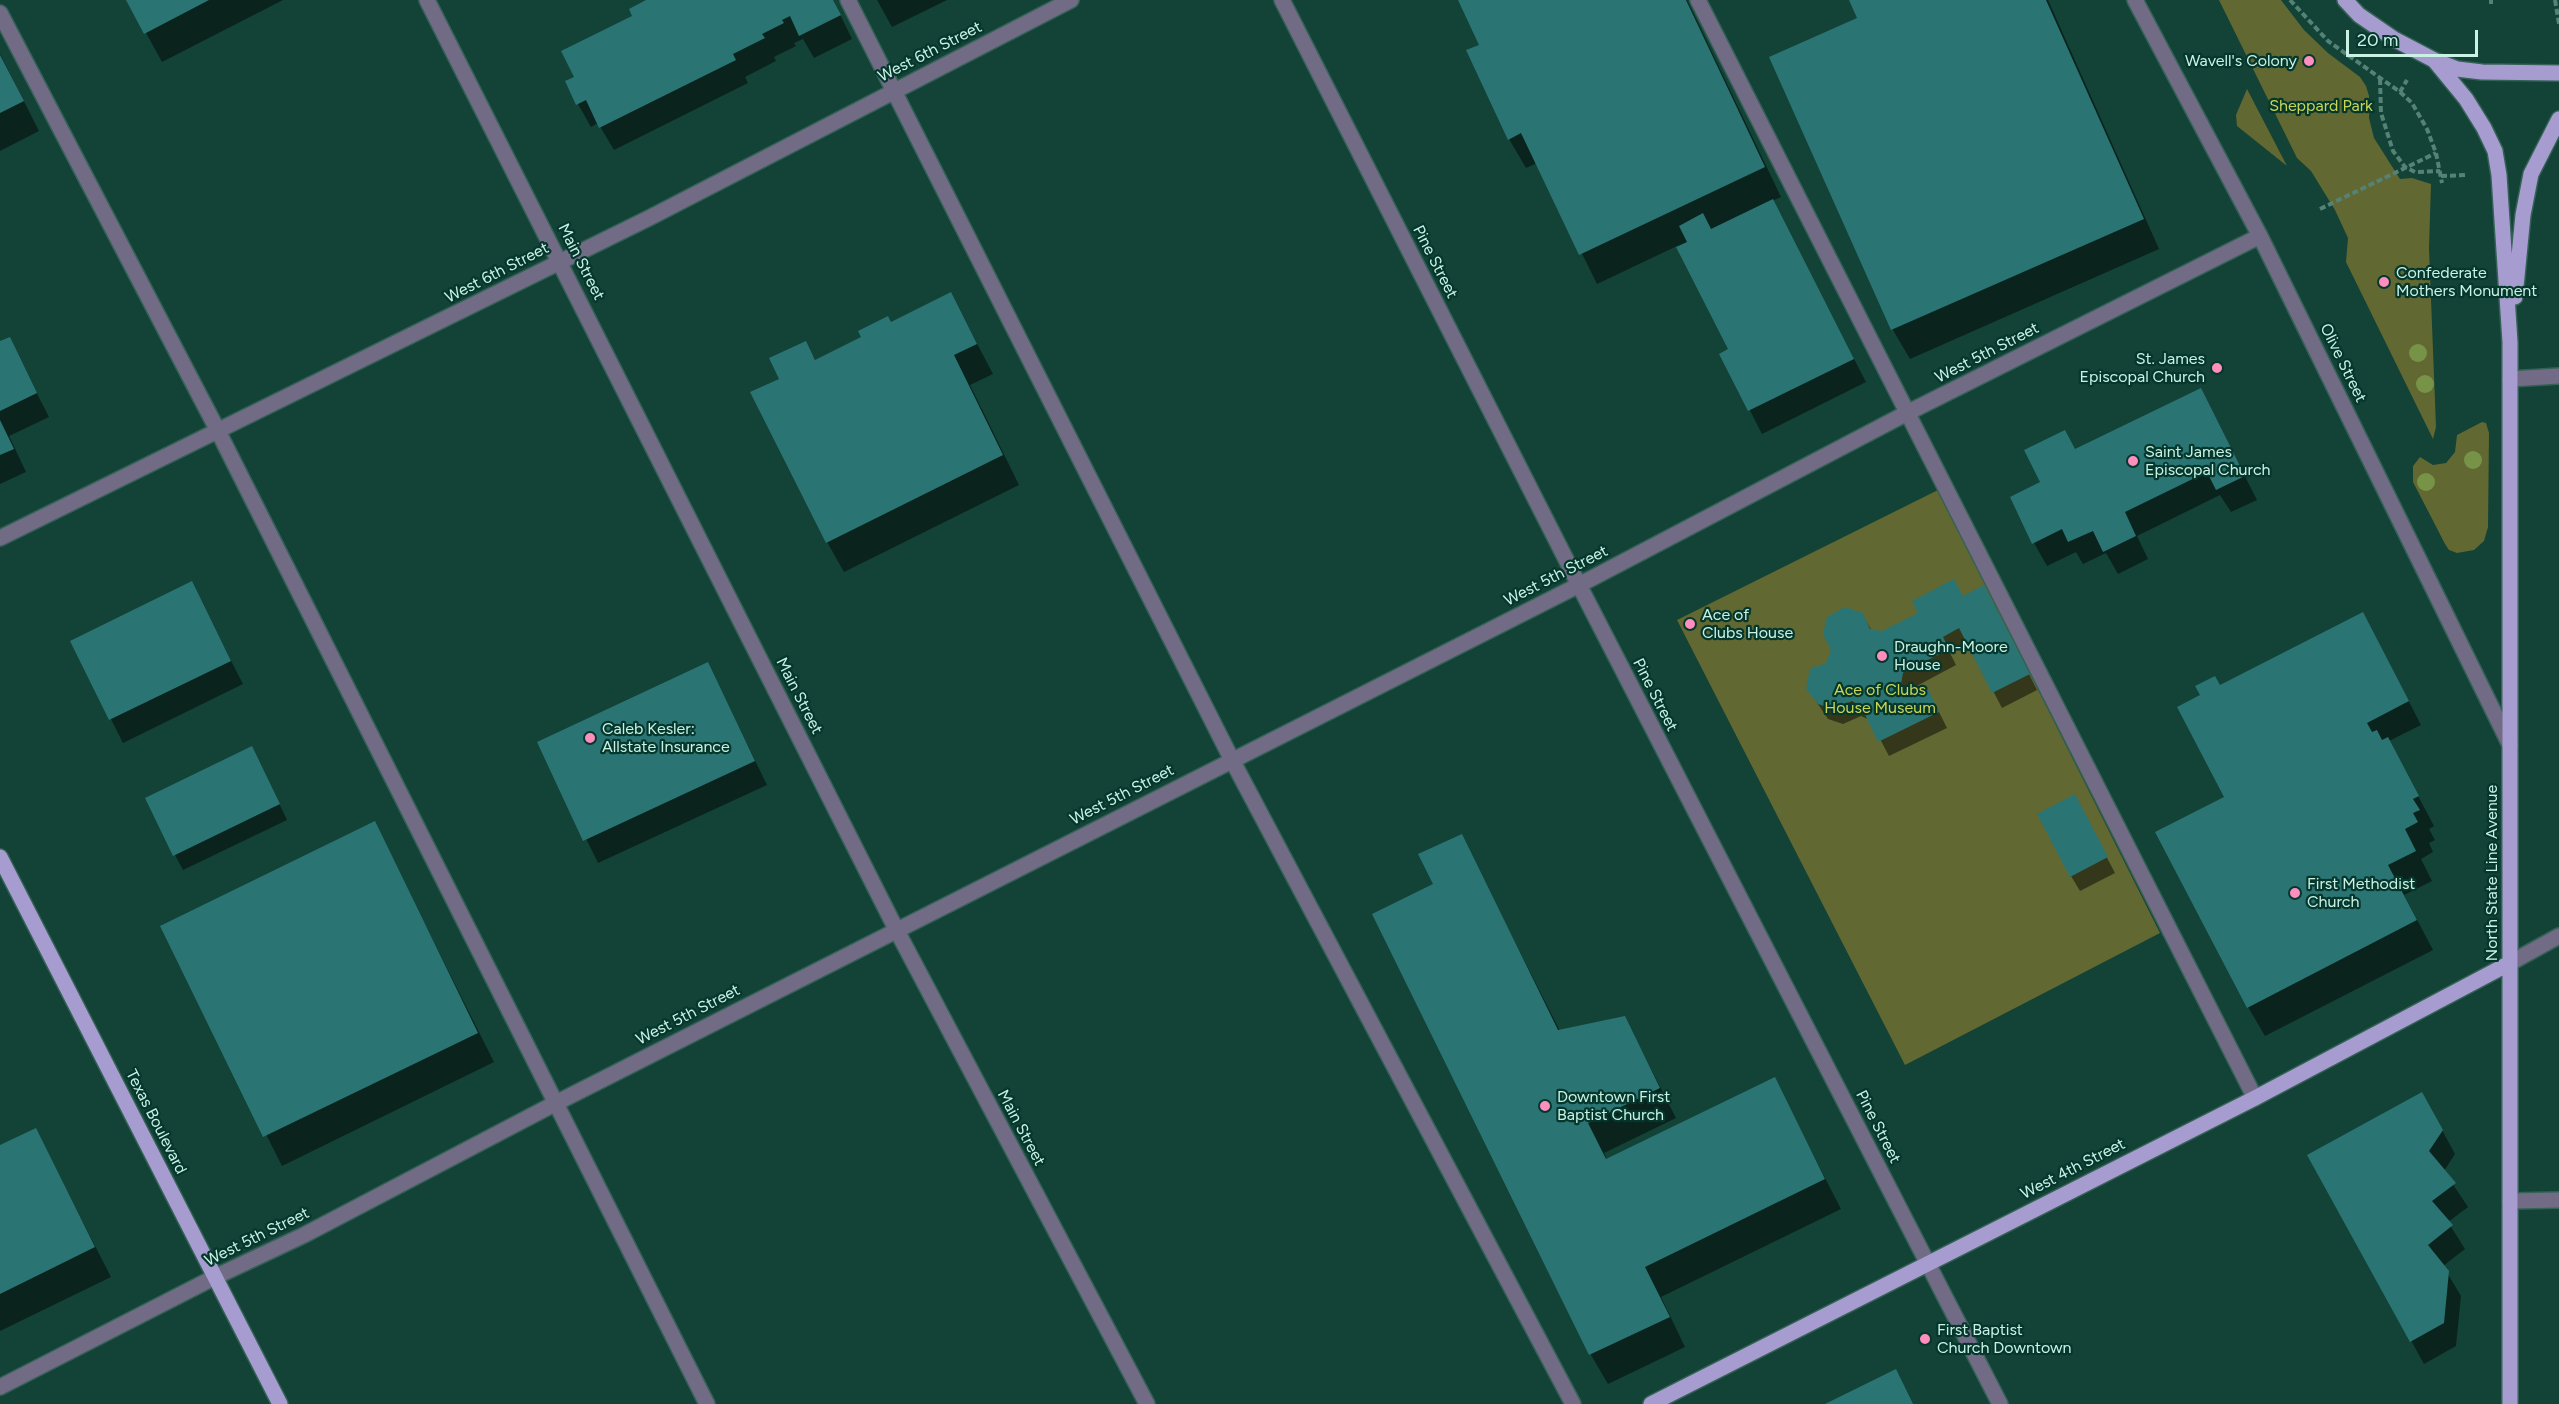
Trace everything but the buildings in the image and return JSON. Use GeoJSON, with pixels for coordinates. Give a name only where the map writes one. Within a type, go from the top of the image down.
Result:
{"type":"FeatureCollection","features":[{"type":"Feature","properties":{"kind":"main road","name":"North State Line Avenue"},"geometry":{"type":"LineString","coordinates":[[2345,0],[2360,15],[2394,39],[2434,60],[2466,99],[2484,128],[2495,151],[2499,175],[2510,342],[2510,1404]]}},
{"type":"Feature","properties":{"kind":"main road"},"geometry":{"type":"LineString","coordinates":[[2434,60],[2457,69],[2482,72],[2559,73]]}},
{"type":"Feature","properties":{"kind":"main road","name":"North State Line Avenue"},"geometry":{"type":"LineString","coordinates":[[2510,342],[2523,215],[2531,174],[2559,119]]}},
{"type":"Feature","properties":{"kind":"main road","name":"Texas Boulevard"},"geometry":{"type":"LineString","coordinates":[[0,857],[280,1404]]}},
{"type":"Feature","properties":{"kind":"main road","name":"West 4th Street"},"geometry":{"type":"LineString","coordinates":[[1651,1404],[2255,1098],[2510,963]]}},
{"type":"Feature","properties":{"kind":"street","name":"Main Street"},"geometry":{"type":"LineString","coordinates":[[427,0],[561,261],[896,930],[1147,1404]]}},
{"type":"Feature","properties":{"kind":"street"},"geometry":{"type":"LineString","coordinates":[[848,0],[1232,760],[1573,1404]]}},
{"type":"Feature","properties":{"kind":"street","name":"West 6th Street"},"geometry":{"type":"LineString","coordinates":[[0,538],[561,261],[1071,0]]}},
{"type":"Feature","properties":{"kind":"street","name":"Pine Street"},"geometry":{"type":"LineString","coordinates":[[1282,0],[1579,585],[2000,1404]]}},
{"type":"Feature","properties":{"kind":"street"},"geometry":{"type":"LineString","coordinates":[[1698,0],[2255,1098]]}},
{"type":"Feature","properties":{"kind":"street","name":"Olive Street"},"geometry":{"type":"LineString","coordinates":[[2134,0],[2260,236],[2510,745]]}},
{"type":"Feature","properties":{"kind":"street"},"geometry":{"type":"LineString","coordinates":[[0,12],[217,429],[707,1404]]}},
{"type":"Feature","properties":{"kind":"street","name":"West 5th Street"},"geometry":{"type":"LineString","coordinates":[[0,1387],[215,1276],[304,1235],[556,1103],[1579,585],[1907,413],[2260,236]]}},
{"type":"Feature","properties":{"kind":"street"},"geometry":{"type":"LineString","coordinates":[[2510,379],[2559,376]]}},
{"type":"Feature","properties":{"kind":"street"},"geometry":{"type":"LineString","coordinates":[[2510,963],[2559,936]]}},
{"type":"Feature","properties":{"kind":"street"},"geometry":{"type":"LineString","coordinates":[[2510,1201],[2559,1200]]}},
{"type":"Feature","properties":{"kind":"path"},"geometry":{"type":"LineString","coordinates":[[2290,0],[2328,41],[2400,92],[2421,116],[2436,153],[2442,183]]}},
{"type":"Feature","properties":{"kind":"path"},"geometry":{"type":"LineString","coordinates":[[2555,0],[2559,24]]}},
{"type":"Feature","properties":{"kind":"path"},"geometry":{"type":"LineString","coordinates":[[2400,92],[2412,72]]}},
{"type":"Feature","properties":{"kind":"path"},"geometry":{"type":"LineString","coordinates":[[2380,78],[2379,96],[2385,132],[2393,151],[2405,167],[2415,172],[2475,175]]}},
{"type":"Feature","properties":{"kind":"path"},"geometry":{"type":"LineString","coordinates":[[2320,209],[2436,153]]}},
{"type":"Feature","properties":{"kind":"green space","name":"Sheppard Park"},"geometry":{"type":"Polygon","coordinates":[[[2219,0],[2281,0],[2304,30],[2328,53],[2360,77],[2366,86],[2369,96],[2369,118],[2374,138],[2400,179],[2412,178],[2431,184],[2429,248],[2436,427],[2433,439],[2346,262],[2348,238],[2335,210],[2311,171],[2297,158],[2219,0]]]}},
{"type":"Feature","properties":{"kind":"green space"},"geometry":{"type":"Polygon","coordinates":[[[2247,89],[2287,166],[2237,126],[2236,115],[2247,89]]]}},
{"type":"Feature","properties":{"kind":"green space"},"geometry":{"type":"Polygon","coordinates":[[[2482,422],[2486,423],[2489,433],[2488,527],[2484,541],[2474,550],[2457,553],[2449,550],[2445,544],[2413,482],[2413,466],[2420,457],[2433,465],[2446,463],[2455,452],[2457,435],[2482,422]]]}},
{"type":"Feature","properties":{"kind":"green space","name":"Ace of Clubs House Museum"},"geometry":{"type":"Polygon","coordinates":[[[1938,490],[2160,933],[1905,1065],[1677,620],[1938,490]]]}},
{"type":"Feature","properties":{"kind":"place","name":"Wavell's Colony"},"geometry":{"type":"Point","coordinates":[2309,61]}},
{"type":"Feature","properties":{"kind":"place","name":"Confederate Mothers Monument"},"geometry":{"type":"Point","coordinates":[2384,282]}},
{"type":"Feature","properties":{"kind":"place","name":"St. James Episcopal Church"},"geometry":{"type":"Point","coordinates":[2217,368]}},
{"type":"Feature","properties":{"kind":"place","name":"Saint James Episcopal Church"},"geometry":{"type":"Point","coordinates":[2133,461]}},
{"type":"Feature","properties":{"kind":"place","name":"Ace of Clubs House"},"geometry":{"type":"Point","coordinates":[1690,624]}},
{"type":"Feature","properties":{"kind":"place","name":"Draughn-Moore House"},"geometry":{"type":"Point","coordinates":[1882,656]}},
{"type":"Feature","properties":{"kind":"place","name":"Caleb Kesler: Allstate Insurance"},"geometry":{"type":"Point","coordinates":[590,738]}},
{"type":"Feature","properties":{"kind":"place","name":"First Methodist Church"},"geometry":{"type":"Point","coordinates":[2295,893]}},
{"type":"Feature","properties":{"kind":"place","name":"Downtown First Baptist Church"},"geometry":{"type":"Point","coordinates":[1545,1106]}},
{"type":"Feature","properties":{"kind":"place","name":"First Baptist Church Downtown"},"geometry":{"type":"Point","coordinates":[1925,1339]}}]}
